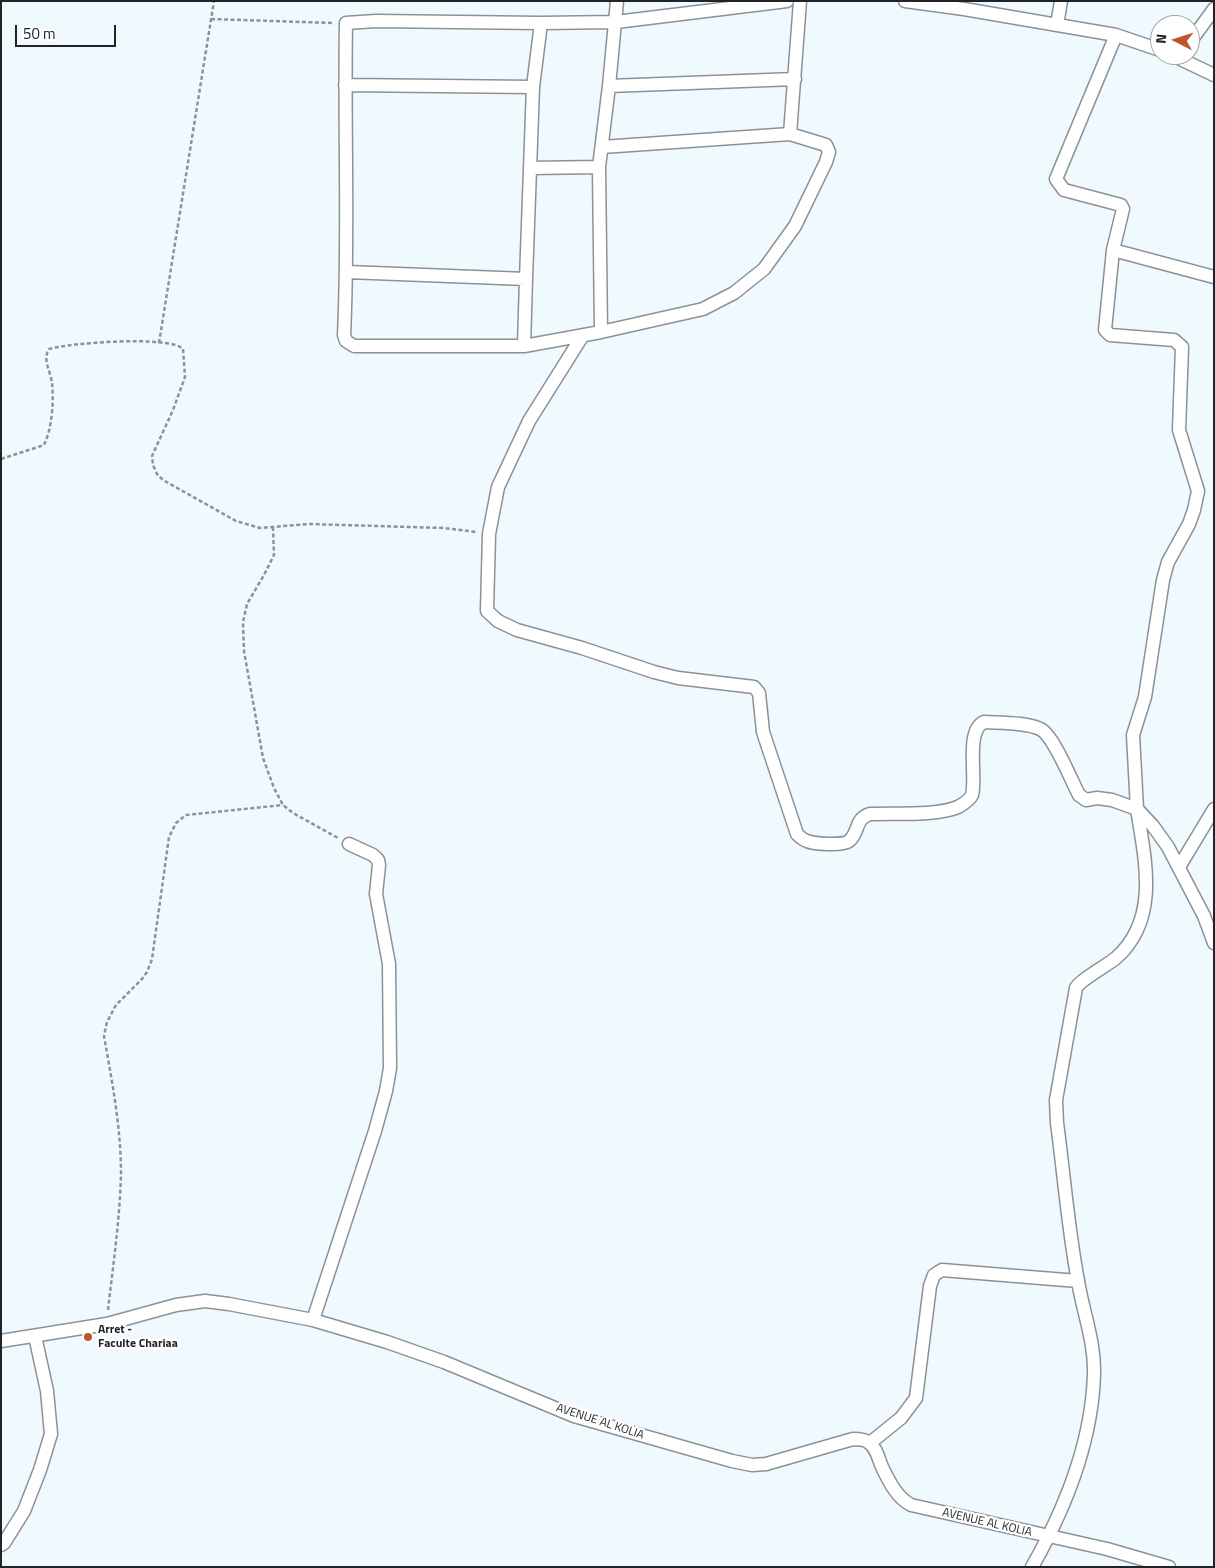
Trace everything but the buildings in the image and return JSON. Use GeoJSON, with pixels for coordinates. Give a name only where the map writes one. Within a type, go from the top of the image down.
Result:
{"type":"FeatureCollection","features":[{"type":"Feature","properties":{"kind":"street"},"geometry":{"type":"LineString","coordinates":[[601,332],[599,167],[610,86],[617,1]]}},
{"type":"Feature","properties":{"kind":"street"},"geometry":{"type":"LineString","coordinates":[[602,146],[790,134],[826,145],[829,152],[795,226],[764,269],[734,293],[703,309],[601,332],[524,346],[354,346],[346,341],[344,335],[347,272],[346,23],[376,21],[616,22],[787,1]]}},
{"type":"Feature","properties":{"kind":"street"},"geometry":{"type":"LineString","coordinates":[[790,134],[800,1]]}},
{"type":"Feature","properties":{"kind":"street"},"geometry":{"type":"LineString","coordinates":[[905,1],[964,5],[1057,25],[1116,35],[1150,47]]}},
{"type":"Feature","properties":{"kind":"street"},"geometry":{"type":"LineString","coordinates":[[1057,25],[1061,1]]}},
{"type":"Feature","properties":{"kind":"street"},"geometry":{"type":"LineString","coordinates":[[1200,28],[1214,9]]}},
{"type":"Feature","properties":{"kind":"street"},"geometry":{"type":"LineString","coordinates":[[524,346],[533,87],[541,23]]}},
{"type":"Feature","properties":{"kind":"street"},"geometry":{"type":"LineString","coordinates":[[1032,1567],[1049,1537],[1077,1467],[1092,1404],[1094,1373],[1093,1349],[1078,1281],[1057,1122],[1056,1100],[1076,988],[1079,983],[1094,974],[1126,948],[1136,935],[1142,919],[1145,902],[1145,866],[1137,809],[1133,735],[1145,697],[1162,580],[1168,562],[1189,524],[1198,491],[1179,430],[1182,347],[1174,340],[1110,335],[1105,330],[1113,250],[1123,209],[1121,205],[1064,190],[1056,179],[1116,35]]}},
{"type":"Feature","properties":{"kind":"street"},"geometry":{"type":"LineString","coordinates":[[1195,65],[1214,75]]}},
{"type":"Feature","properties":{"kind":"street"},"geometry":{"type":"LineString","coordinates":[[610,86],[795,79]]}},
{"type":"Feature","properties":{"kind":"street"},"geometry":{"type":"LineString","coordinates":[[345,85],[533,87]]}},
{"type":"Feature","properties":{"kind":"street"},"geometry":{"type":"LineString","coordinates":[[530,168],[599,167]]}},
{"type":"Feature","properties":{"kind":"street"},"geometry":{"type":"LineString","coordinates":[[1113,250],[1214,277]]}},
{"type":"Feature","properties":{"kind":"street"},"geometry":{"type":"LineString","coordinates":[[347,272],[526,279]]}},
{"type":"Feature","properties":{"kind":"street"},"geometry":{"type":"LineString","coordinates":[[583,335],[529,421],[498,487],[489,534],[487,611],[492,618],[517,630],[654,672],[678,678],[749,686],[756,689],[759,693],[763,732],[797,834],[806,841],[822,844],[847,842],[851,839],[860,819],[870,814],[942,812],[957,807],[972,796],[974,781],[973,744],[979,724],[984,722],[1029,726],[1041,730],[1049,738],[1078,795],[1083,799],[1098,798],[1112,800],[1137,809],[1153,826],[1179,867],[1204,916],[1214,943]]}},
{"type":"Feature","properties":{"kind":"street"},"geometry":{"type":"LineString","coordinates":[[1179,867],[1214,810]]}},
{"type":"Feature","properties":{"kind":"street"},"geometry":{"type":"LineString","coordinates":[[312,1320],[375,1131],[390,1068],[389,964],[376,894],[379,865],[378,860],[373,855],[349,844]]}},
{"type":"Feature","properties":{"kind":"street"},"geometry":{"type":"LineString","coordinates":[[870,1443],[901,1418],[916,1398],[930,1286],[934,1275],[942,1270],[1078,1281]]}},
{"type":"Feature","properties":{"kind":"street","name":"AVENUE AL KOLIA"},"geometry":{"type":"LineString","coordinates":[[1,1341],[106,1324],[176,1305],[205,1301],[312,1320],[387,1342],[444,1362],[574,1416],[732,1461],[766,1464],[853,1439],[863,1440],[875,1448],[897,1494],[911,1505],[1107,1549],[1169,1567]]}},
{"type":"Feature","properties":{"kind":"street"},"geometry":{"type":"LineString","coordinates":[[1,1545],[24,1510],[40,1470],[51,1434],[48,1391],[35,1336]]}},
{"type":"Feature","properties":{"kind":"path"},"geometry":{"type":"LineString","coordinates":[[159,343],[214,1]]}},
{"type":"Feature","properties":{"kind":"path"},"geometry":{"type":"LineString","coordinates":[[211,19],[346,23]]}},
{"type":"Feature","properties":{"kind":"path"},"geometry":{"type":"LineString","coordinates":[[1,459],[44,445],[47,439],[51,424],[52,391],[46,358],[49,349],[88,342],[176,345],[183,349],[185,377],[173,410],[152,456],[153,465],[163,480],[196,500],[236,521],[260,528],[308,524],[444,528],[489,534]]}},
{"type":"Feature","properties":{"kind":"path"},"geometry":{"type":"LineString","coordinates":[[273,526],[274,555],[247,604],[243,622],[244,651],[263,758],[274,788],[283,805],[293,813],[349,844]]}},
{"type":"Feature","properties":{"kind":"path"},"geometry":{"type":"LineString","coordinates":[[106,1324],[118,1228],[121,1172],[118,1133],[104,1036],[107,1022],[116,1005],[142,979],[152,959],[169,836],[176,823],[186,815],[283,805]]}},
{"type":"Feature","properties":{"kind":"place","name":"Arret - Faculte Chariaa"},"geometry":{"type":"Point","coordinates":[88,1337]}}]}
